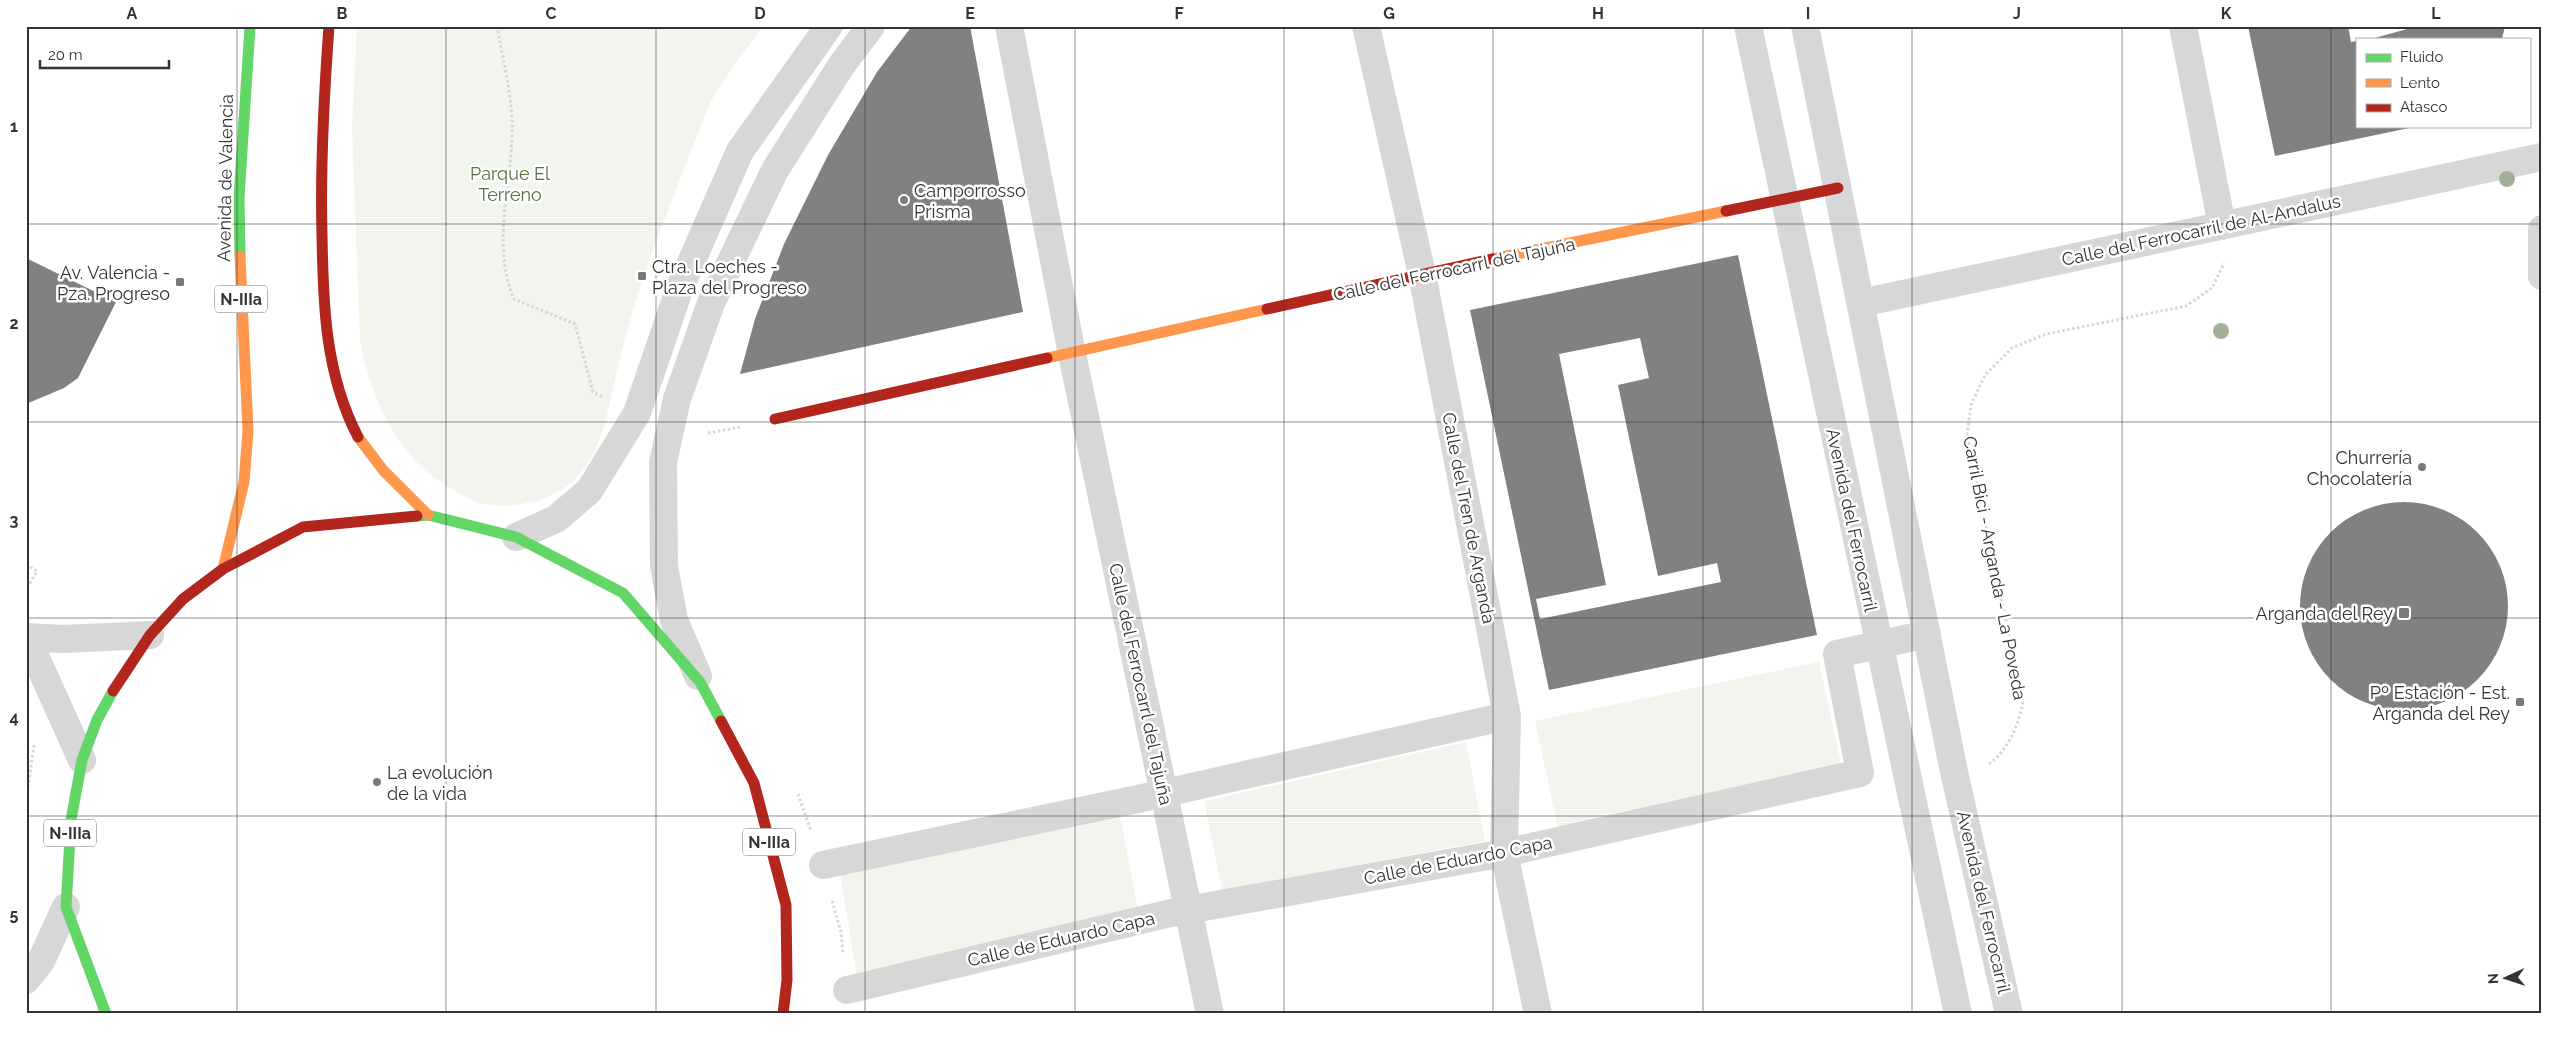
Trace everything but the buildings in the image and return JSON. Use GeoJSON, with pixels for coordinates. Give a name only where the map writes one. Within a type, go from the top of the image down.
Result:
{"type":"FeatureCollection","features":[{"type":"Feature","properties":{"kind":"main road","name":"Avenida de Valencia"},"geometry":{"type":"LineString","coordinates":[[223,569],[244,482],[248,431],[240,287],[239,198],[250,26]]}},
{"type":"Feature","properties":{"kind":"main road"},"geometry":{"type":"LineString","coordinates":[[329,26],[324,95],[321,205],[323,292],[332,367],[343,405],[360,440],[386,474],[428,516]]}},
{"type":"Feature","properties":{"kind":"main road","name":"Calle del Ferrocarrl del Tajuña"},"geometry":{"type":"LineString","coordinates":[[1064,355],[1422,274],[1838,188]]}},
{"type":"Feature","properties":{"kind":"main road"},"geometry":{"type":"LineString","coordinates":[[775,420],[1064,355]]}},
{"type":"Feature","properties":{"kind":"main road","name":"N-IIIa"},"geometry":{"type":"LineString","coordinates":[[106,1014],[66,907],[71,820],[82,760],[97,720],[124,672],[150,635],[183,600],[223,569],[303,528],[428,516],[516,537],[623,593],[700,682],[754,783],[786,905],[787,980],[782,1014]]}},
{"type":"Feature","properties":{"kind":"street"},"geometry":{"type":"LineString","coordinates":[[516,537],[556,519],[589,491],[637,413],[680,290],[740,151],[829,26]]}},
{"type":"Feature","properties":{"kind":"street"},"geometry":{"type":"LineString","coordinates":[[700,682],[674,620],[664,566],[663,462],[677,399],[711,303],[775,170],[841,66],[871,26]]}},
{"type":"Feature","properties":{"kind":"street"},"geometry":{"type":"LineString","coordinates":[[1009,26],[1064,355]]}},
{"type":"Feature","properties":{"kind":"street","name":"Calle del Tren de Arganda"},"geometry":{"type":"LineString","coordinates":[[1366,26],[1422,274],[1508,716],[1504,853],[1538,1014]]}},
{"type":"Feature","properties":{"kind":"street","name":"Avenida del Ferrocarril"},"geometry":{"type":"LineString","coordinates":[[1748,26],[1958,1014]]}},
{"type":"Feature","properties":{"kind":"street","name":"Avenida del Ferrocarril"},"geometry":{"type":"LineString","coordinates":[[1806,26],[1954,772],[2009,1014]]}},
{"type":"Feature","properties":{"kind":"street"},"geometry":{"type":"LineString","coordinates":[[2183,26],[2222,226]]}},
{"type":"Feature","properties":{"kind":"street","name":"Calle del Ferrocarril de Al-Andalus"},"geometry":{"type":"LineString","coordinates":[[1861,303],[2542,157]]}},
{"type":"Feature","properties":{"kind":"street"},"geometry":{"type":"LineString","coordinates":[[2542,229],[2542,276]]}},
{"type":"Feature","properties":{"kind":"street","name":"Calle del Ferrocarrl del Tajuña"},"geometry":{"type":"LineString","coordinates":[[1064,355],[1164,793],[1210,1014]]}},
{"type":"Feature","properties":{"kind":"street","name":"Calle de Eduardo Capa"},"geometry":{"type":"LineString","coordinates":[[847,990],[1188,909],[1504,853],[1860,773],[1837,654],[1927,634]]}},
{"type":"Feature","properties":{"kind":"street"},"geometry":{"type":"LineString","coordinates":[[82,760],[27,637],[71,639],[150,635]]}},
{"type":"Feature","properties":{"kind":"street"},"geometry":{"type":"LineString","coordinates":[[823,865],[1164,793],[1508,716]]}},
{"type":"Feature","properties":{"kind":"street"},"geometry":{"type":"LineString","coordinates":[[26,980],[41,961],[66,907]]}},
{"type":"Feature","properties":{"kind":"path"},"geometry":{"type":"LineString","coordinates":[[497,26],[509,95],[512,135],[503,222],[506,280],[514,300],[575,324],[593,392],[637,413]]}},
{"type":"Feature","properties":{"kind":"path","name":"Carril Bici - Arganda - La Poveda"},"geometry":{"type":"LineString","coordinates":[[1954,772],[1990,763],[2007,746],[2019,724],[2023,702],[1967,435],[1970,405],[1985,375],[2012,348],[2046,334],[2186,306],[2212,288],[2228,257],[2222,226]]}},
{"type":"Feature","properties":{"kind":"path"},"geometry":{"type":"LineString","coordinates":[[707,425],[704,434],[775,420]]}},
{"type":"Feature","properties":{"kind":"path"},"geometry":{"type":"LineString","coordinates":[[26,564],[37,571],[26,590]]}},
{"type":"Feature","properties":{"kind":"path"},"geometry":{"type":"LineString","coordinates":[[26,802],[35,740]]}},
{"type":"Feature","properties":{"kind":"path"},"geometry":{"type":"LineString","coordinates":[[797,792],[823,865],[840,932],[847,990]]}},
{"type":"Feature","properties":{"kind":"green space","name":"Parque El Terreno"},"geometry":{"type":"Polygon","coordinates":[[[357,26],[763,26],[719,87],[705,115],[663,223],[637,297],[625,338],[606,419],[598,443],[577,477],[556,493],[544,498],[531,502],[504,505],[478,503],[470,499],[436,479],[419,464],[391,428],[380,407],[365,363],[360,340],[352,129],[357,26]]]}},
{"type":"Feature","properties":{"kind":"green space"},"geometry":{"type":"Polygon","coordinates":[[[1819,662],[1842,769],[1558,828],[1535,721],[1819,662]]]}},
{"type":"Feature","properties":{"kind":"green space"},"geometry":{"type":"Polygon","coordinates":[[[1466,742],[1485,841],[1222,890],[1204,801],[1466,742]]]}},
{"type":"Feature","properties":{"kind":"green space"},"geometry":{"type":"Polygon","coordinates":[[[1120,816],[1139,915],[857,976],[840,873],[1120,816]]]}},
{"type":"Feature","properties":{"kind":"traffic: fast"},"geometry":{"type":"LineString","coordinates":[[240,256],[239,198],[250,26]]}},
{"type":"Feature","properties":{"kind":"traffic: fast"},"geometry":{"type":"LineString","coordinates":[[417,516],[428,515],[516,537],[623,593],[700,682],[721,721]]}},
{"type":"Feature","properties":{"kind":"traffic: fast"},"geometry":{"type":"LineString","coordinates":[[106,1014],[66,907],[71,820],[82,760],[97,720],[113,691]]}},
{"type":"Feature","properties":{"kind":"traffic: slow"},"geometry":{"type":"LineString","coordinates":[[1492,259],[1726,211]]}},
{"type":"Feature","properties":{"kind":"traffic: slow"},"geometry":{"type":"LineString","coordinates":[[223,569],[244,482],[248,431],[240,256]]}},
{"type":"Feature","properties":{"kind":"traffic: slow"},"geometry":{"type":"LineString","coordinates":[[1047,358],[1267,309]]}},
{"type":"Feature","properties":{"kind":"traffic: slow"},"geometry":{"type":"LineString","coordinates":[[358,437],[383,470],[428,515]]}},
{"type":"Feature","properties":{"kind":"traffic: jam"},"geometry":{"type":"LineString","coordinates":[[329,26],[322,182],[323,286],[332,364],[347,413],[358,437]]}},
{"type":"Feature","properties":{"kind":"traffic: jam"},"geometry":{"type":"LineString","coordinates":[[1726,211],[1838,188]]}},
{"type":"Feature","properties":{"kind":"traffic: jam"},"geometry":{"type":"LineString","coordinates":[[1267,309],[1492,259]]}},
{"type":"Feature","properties":{"kind":"traffic: jam"},"geometry":{"type":"LineString","coordinates":[[775,419],[1047,358]]}},
{"type":"Feature","properties":{"kind":"traffic: jam"},"geometry":{"type":"LineString","coordinates":[[113,691],[150,635],[183,599],[223,569],[303,527],[417,516]]}},
{"type":"Feature","properties":{"kind":"traffic: jam"},"geometry":{"type":"LineString","coordinates":[[721,721],[754,783],[786,905],[787,980],[783,1014]]}},
{"type":"Feature","properties":{"kind":"place","name":"Camporrosso Prisma"},"geometry":{"type":"Point","coordinates":[904,200]}},
{"type":"Feature","properties":{"kind":"place","name":"Ctra. Loeches - Plaza del Progreso"},"geometry":{"type":"Point","coordinates":[642,276]}},
{"type":"Feature","properties":{"kind":"place","name":"Av. Valencia - Pza. Progreso"},"geometry":{"type":"Point","coordinates":[180,282]}},
{"type":"Feature","properties":{"kind":"place","name":"Churrería Chocolatería"},"geometry":{"type":"Point","coordinates":[2422,467]}},
{"type":"Feature","properties":{"kind":"place","name":"Arganda del Rey"},"geometry":{"type":"Point","coordinates":[2404,613]}},
{"type":"Feature","properties":{"kind":"place","name":"Pº Estación - Est. Arganda del Rey"},"geometry":{"type":"Point","coordinates":[2520,702]}},
{"type":"Feature","properties":{"kind":"place","name":"La evolución de la vida"},"geometry":{"type":"Point","coordinates":[377,782]}}]}
